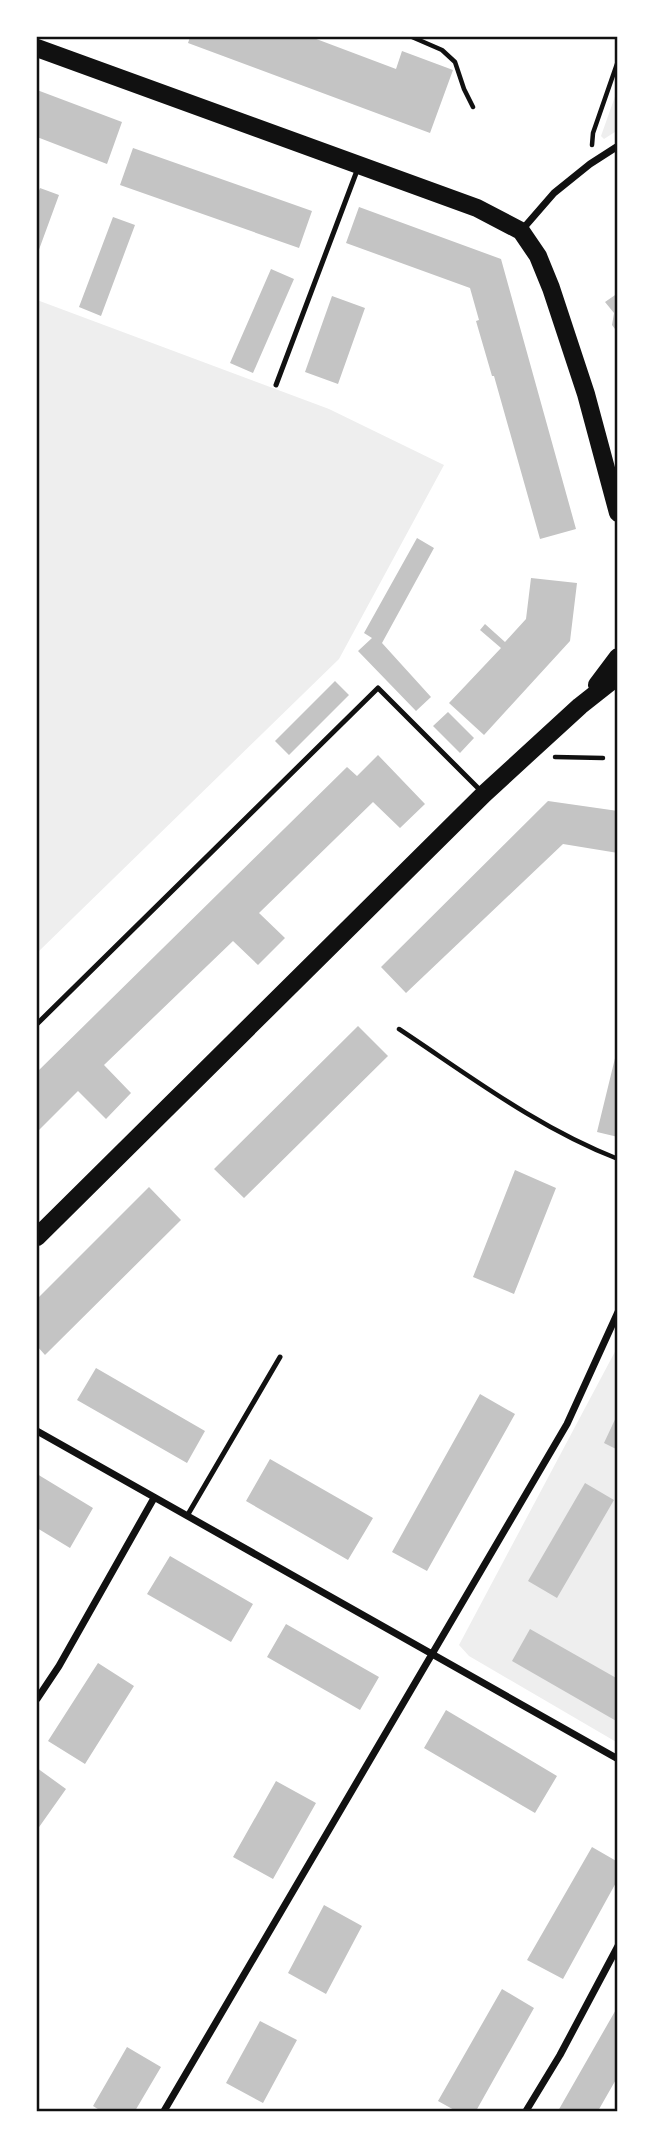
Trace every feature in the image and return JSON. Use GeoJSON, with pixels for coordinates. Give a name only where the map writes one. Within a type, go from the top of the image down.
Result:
{"type":"FeatureCollection","features":[{"type":"Feature","properties":{"kind":"main road"},"geometry":{"type":"LineString","coordinates":[[37,48],[477,208],[521,231],[538,256],[551,288],[586,394],[617,509]]}},
{"type":"Feature","properties":{"kind":"main road"},"geometry":{"type":"LineString","coordinates":[[580,706],[618,657]]}},
{"type":"Feature","properties":{"kind":"main road"},"geometry":{"type":"LineString","coordinates":[[37,1237],[484,794],[580,706],[618,677]]}},
{"type":"Feature","properties":{"kind":"street"},"geometry":{"type":"LineString","coordinates":[[521,231],[554,193],[618,146]]}},
{"type":"Feature","properties":{"kind":"street"},"geometry":{"type":"LineString","coordinates":[[164,2111],[567,1424],[618,1312]]}},
{"type":"Feature","properties":{"kind":"street"},"geometry":{"type":"LineString","coordinates":[[37,1431],[618,1759]]}},
{"type":"Feature","properties":{"kind":"street"},"geometry":{"type":"LineString","coordinates":[[37,1699],[59,1666],[154,1498]]}},
{"type":"Feature","properties":{"kind":"street"},"geometry":{"type":"LineString","coordinates":[[526,2111],[560,2055],[618,1946]]}},
{"type":"Feature","properties":{"kind":"lane"},"geometry":{"type":"LineString","coordinates":[[276,385],[359,165]]}},
{"type":"Feature","properties":{"kind":"lane"},"geometry":{"type":"LineString","coordinates":[[37,1024],[378,688],[484,794]]}},
{"type":"Feature","properties":{"kind":"lane"},"geometry":{"type":"LineString","coordinates":[[187,1516],[280,1357]]}},
{"type":"Feature","properties":{"kind":"path"},"geometry":{"type":"LineString","coordinates":[[412,37],[442,50],[455,62],[473,107]]}},
{"type":"Feature","properties":{"kind":"path"},"geometry":{"type":"LineString","coordinates":[[590,164],[593,133],[618,61]]}},
{"type":"Feature","properties":{"kind":"path"},"geometry":{"type":"LineString","coordinates":[[524,757],[603,758]]}},
{"type":"Feature","properties":{"kind":"path"},"geometry":{"type":"LineString","coordinates":[[399,1029],[513,1106],[586,1147],[618,1159]]}},
{"type":"Feature","properties":{"kind":"shaded area"},"geometry":{"type":"Polygon","coordinates":[[[618,88],[618,130],[604,139],[601,136],[618,88]]]}},
{"type":"Feature","properties":{"kind":"shaded area"},"geometry":{"type":"Polygon","coordinates":[[[37,300],[329,409],[444,465],[339,659],[37,953],[37,300]]]}},
{"type":"Feature","properties":{"kind":"shaded area"},"geometry":{"type":"Polygon","coordinates":[[[618,1346],[618,1743],[469,1656],[459,1645],[618,1346]]]}},
{"type":"Feature","properties":{"kind":"building"},"geometry":{"type":"Polygon","coordinates":[[[190,37],[311,37],[396,69],[402,51],[453,70],[430,133],[188,43],[190,37]]]}},
{"type":"Feature","properties":{"kind":"building"},"geometry":{"type":"Polygon","coordinates":[[[37,90],[122,122],[107,164],[37,137],[37,90]]]}},
{"type":"Feature","properties":{"kind":"building"},"geometry":{"type":"Polygon","coordinates":[[[133,148],[312,211],[299,248],[120,185],[133,148]]]}},
{"type":"Feature","properties":{"kind":"building"},"geometry":{"type":"Polygon","coordinates":[[[40,188],[59,195],[37,255],[37,196],[40,188]]]}},
{"type":"Feature","properties":{"kind":"building"},"geometry":{"type":"Polygon","coordinates":[[[359,207],[501,259],[576,529],[540,539],[476,321],[479,320],[470,288],[346,243],[359,207]]]}},
{"type":"Feature","properties":{"kind":"building"},"geometry":{"type":"Polygon","coordinates":[[[113,217],[135,225],[101,316],[79,307],[113,217]]]}},
{"type":"Feature","properties":{"kind":"building"},"geometry":{"type":"Polygon","coordinates":[[[271,269],[294,279],[253,373],[230,363],[271,269]]]}},
{"type":"Feature","properties":{"kind":"building"},"geometry":{"type":"Polygon","coordinates":[[[618,293],[618,333],[612,325],[614,313],[605,302],[618,293]]]}},
{"type":"Feature","properties":{"kind":"building"},"geometry":{"type":"Polygon","coordinates":[[[332,296],[365,308],[338,384],[305,372],[332,296]]]}},
{"type":"Feature","properties":{"kind":"building"},"geometry":{"type":"Polygon","coordinates":[[[417,538],[434,548],[382,643],[431,697],[416,711],[358,651],[372,638],[364,633],[417,538]]]}},
{"type":"Feature","properties":{"kind":"building"},"geometry":{"type":"Polygon","coordinates":[[[531,578],[577,583],[570,641],[484,735],[449,703],[501,648],[480,630],[485,624],[505,642],[526,619],[531,578]]]}},
{"type":"Feature","properties":{"kind":"building"},"geometry":{"type":"Polygon","coordinates":[[[335,681],[349,695],[289,755],[275,741],[335,681]]]}},
{"type":"Feature","properties":{"kind":"building"},"geometry":{"type":"Polygon","coordinates":[[[448,712],[474,738],[460,753],[433,726],[448,712]]]}},
{"type":"Feature","properties":{"kind":"building"},"geometry":{"type":"Polygon","coordinates":[[[378,755],[425,804],[400,828],[373,802],[259,913],[285,938],[258,965],[233,941],[104,1065],[131,1093],[106,1119],[78,1091],[37,1132],[37,1072],[347,767],[357,776],[378,755]]]}},
{"type":"Feature","properties":{"kind":"building"},"geometry":{"type":"Polygon","coordinates":[[[548,801],[618,811],[618,853],[563,844],[406,993],[381,967],[548,801]]]}},
{"type":"Feature","properties":{"kind":"building"},"geometry":{"type":"Polygon","coordinates":[[[358,1026],[388,1056],[244,1198],[214,1169],[358,1026]]]}},
{"type":"Feature","properties":{"kind":"building"},"geometry":{"type":"Polygon","coordinates":[[[618,1050],[618,1137],[597,1132],[618,1050]]]}},
{"type":"Feature","properties":{"kind":"building"},"geometry":{"type":"Polygon","coordinates":[[[515,1170],[556,1188],[514,1294],[473,1277],[515,1170]]]}},
{"type":"Feature","properties":{"kind":"building"},"geometry":{"type":"Polygon","coordinates":[[[149,1187],[181,1220],[45,1355],[37,1346],[37,1299],[149,1187]]]}},
{"type":"Feature","properties":{"kind":"building"},"geometry":{"type":"Polygon","coordinates":[[[96,1368],[205,1431],[187,1463],[77,1400],[96,1368]]]}},
{"type":"Feature","properties":{"kind":"building"},"geometry":{"type":"Polygon","coordinates":[[[480,1394],[515,1414],[427,1571],[392,1552],[480,1394]]]}},
{"type":"Feature","properties":{"kind":"building"},"geometry":{"type":"Polygon","coordinates":[[[618,1413],[618,1450],[604,1443],[618,1413]]]}},
{"type":"Feature","properties":{"kind":"building"},"geometry":{"type":"Polygon","coordinates":[[[270,1459],[373,1518],[348,1560],[246,1501],[270,1459]]]}},
{"type":"Feature","properties":{"kind":"building"},"geometry":{"type":"Polygon","coordinates":[[[37,1474],[93,1508],[70,1548],[37,1528],[37,1474]]]}},
{"type":"Feature","properties":{"kind":"building"},"geometry":{"type":"Polygon","coordinates":[[[585,1483],[614,1500],[557,1598],[528,1581],[585,1483]]]}},
{"type":"Feature","properties":{"kind":"building"},"geometry":{"type":"Polygon","coordinates":[[[170,1556],[253,1604],[231,1642],[147,1594],[170,1556]]]}},
{"type":"Feature","properties":{"kind":"building"},"geometry":{"type":"Polygon","coordinates":[[[286,1624],[379,1677],[360,1710],[267,1657],[286,1624]]]}},
{"type":"Feature","properties":{"kind":"building"},"geometry":{"type":"Polygon","coordinates":[[[530,1629],[618,1679],[618,1722],[512,1661],[530,1629]]]}},
{"type":"Feature","properties":{"kind":"building"},"geometry":{"type":"Polygon","coordinates":[[[98,1663],[134,1686],[85,1764],[48,1741],[98,1663]]]}},
{"type":"Feature","properties":{"kind":"building"},"geometry":{"type":"Polygon","coordinates":[[[446,1710],[557,1776],[535,1813],[424,1748],[446,1710]]]}},
{"type":"Feature","properties":{"kind":"building"},"geometry":{"type":"Polygon","coordinates":[[[37,1768],[66,1789],[37,1830],[37,1768]]]}},
{"type":"Feature","properties":{"kind":"building"},"geometry":{"type":"Polygon","coordinates":[[[276,1781],[316,1803],[273,1879],[233,1857],[276,1781]]]}},
{"type":"Feature","properties":{"kind":"building"},"geometry":{"type":"Polygon","coordinates":[[[592,1847],[618,1862],[618,1879],[563,1979],[527,1960],[592,1847]]]}},
{"type":"Feature","properties":{"kind":"building"},"geometry":{"type":"Polygon","coordinates":[[[324,1905],[362,1926],[326,1994],[288,1973],[324,1905]]]}},
{"type":"Feature","properties":{"kind":"building"},"geometry":{"type":"Polygon","coordinates":[[[502,1989],[534,2008],[476,2111],[456,2111],[438,2101],[502,1989]]]}},
{"type":"Feature","properties":{"kind":"building"},"geometry":{"type":"Polygon","coordinates":[[[618,2006],[618,2076],[598,2111],[558,2111],[618,2006]]]}},
{"type":"Feature","properties":{"kind":"building"},"geometry":{"type":"Polygon","coordinates":[[[260,2021],[297,2040],[263,2103],[226,2083],[260,2021]]]}},
{"type":"Feature","properties":{"kind":"building"},"geometry":{"type":"Polygon","coordinates":[[[127,2047],[161,2067],[135,2111],[101,2111],[93,2106],[127,2047]]]}}]}
